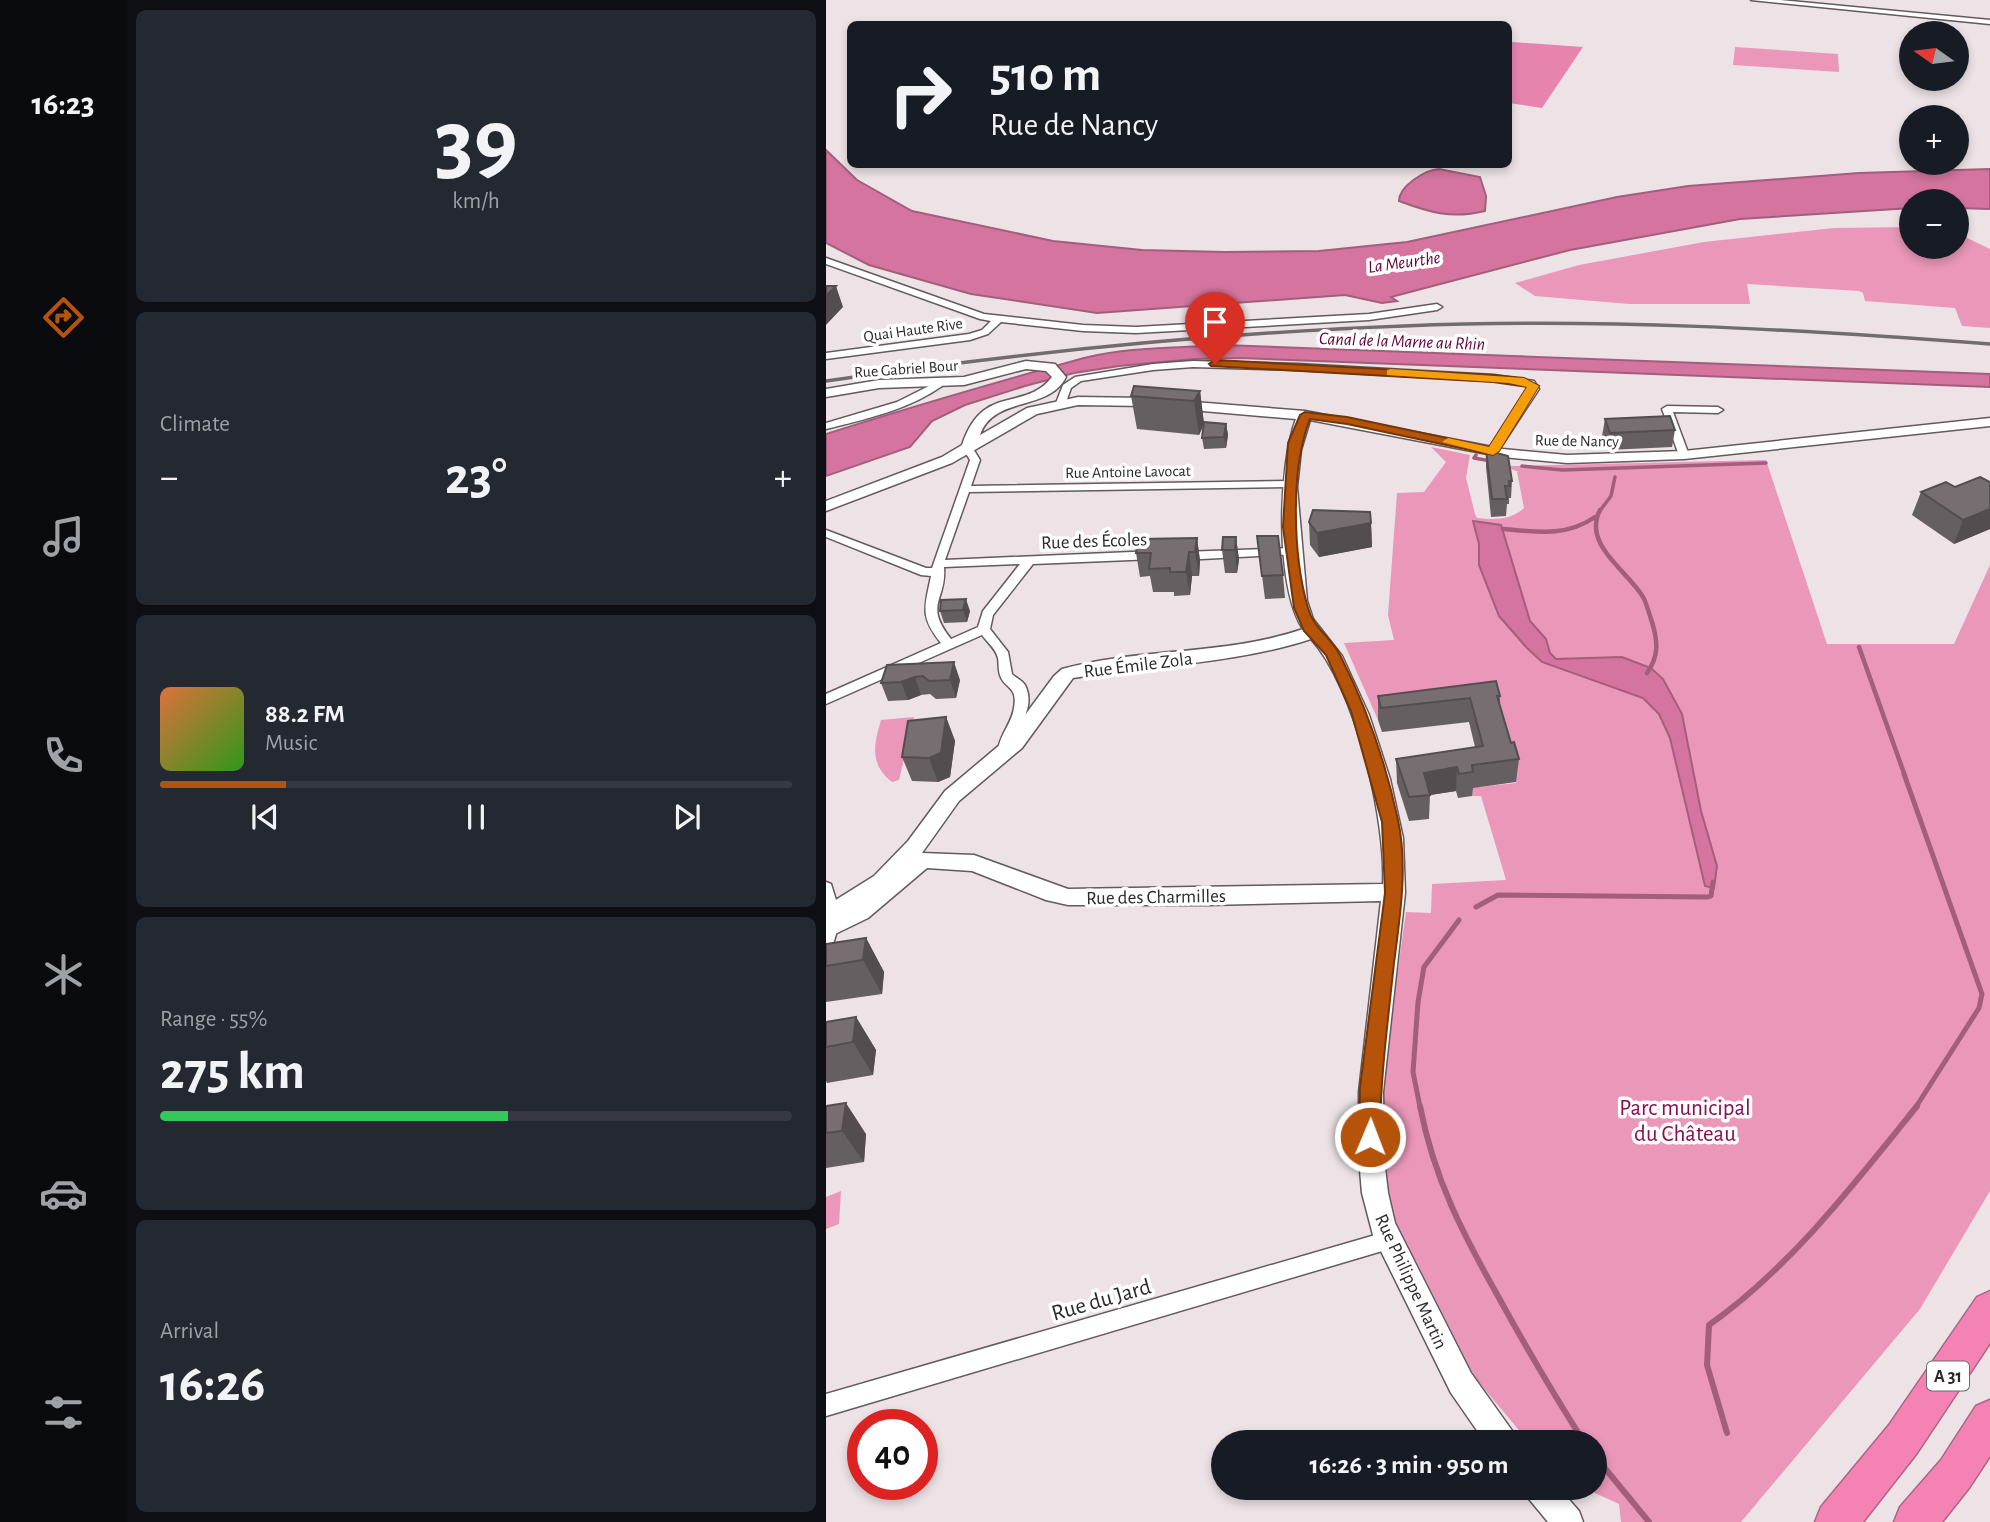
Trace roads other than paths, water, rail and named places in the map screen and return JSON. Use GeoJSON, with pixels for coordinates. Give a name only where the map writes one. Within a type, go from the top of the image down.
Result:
{"type":"FeatureCollection","features":[{"type":"Feature","properties":{"kind":"highway","name":"A 31"},"geometry":{"type":"LineString","coordinates":[[1836,1522],[1903,1439],[1990,1310]]}},
{"type":"Feature","properties":{"kind":"highway"},"geometry":{"type":"LineString","coordinates":[[1915,1522],[1955,1474],[1990,1420]]}},
{"type":"Feature","properties":{"kind":"main road"},"geometry":{"type":"LineString","coordinates":[[1755,0],[1990,22]]}},
{"type":"Feature","properties":{"kind":"main road","name":"Rue Gabriel Bour"},"geometry":{"type":"LineString","coordinates":[[826,393],[879,384],[939,384],[980,378],[1019,366],[1050,367],[1059,379],[1047,389],[996,407],[981,418]]}},
{"type":"Feature","properties":{"kind":"main road","name":"Rue de Nancy"},"geometry":{"type":"LineString","coordinates":[[826,508],[968,449],[1032,411],[1061,403],[1145,402],[1305,415],[1361,423],[1493,451],[1567,459],[1684,455],[1990,422]]}},
{"type":"Feature","properties":{"kind":"main road","name":"Rue Philippe Martin"},"geometry":{"type":"LineString","coordinates":[[1305,415],[1294,443],[1289,527],[1301,608],[1313,632],[1332,653],[1362,723],[1390,822],[1394,893],[1370,1087],[1370,1137],[1376,1204],[1389,1240],[1461,1383],[1494,1430]]}},
{"type":"Feature","properties":{"kind":"main road"},"geometry":{"type":"LineString","coordinates":[[968,449],[972,431],[981,418],[1000,429]]}},
{"type":"Feature","properties":{"kind":"main road","name":"Rue Émile Zola"},"geometry":{"type":"LineString","coordinates":[[828,926],[860,912],[910,869],[952,796],[1015,743],[1060,680],[1068,673],[1127,663],[1248,652],[1313,632]]}},
{"type":"Feature","properties":{"kind":"main road","name":"Rue des Charmilles"},"geometry":{"type":"LineString","coordinates":[[919,854],[974,863],[1068,897],[1195,897],[1363,891],[1394,893]]}},
{"type":"Feature","properties":{"kind":"main road"},"geometry":{"type":"LineString","coordinates":[[1550,1500],[1568,1522]]}},
{"type":"Feature","properties":{"kind":"street"},"geometry":{"type":"LineString","coordinates":[[826,261],[936,301],[998,319],[1083,328],[1136,330],[1369,317],[1437,307]]}},
{"type":"Feature","properties":{"kind":"street","name":"Quai Haute Rive"},"geometry":{"type":"LineString","coordinates":[[826,356],[970,337],[985,332],[998,319]]}},
{"type":"Feature","properties":{"kind":"street"},"geometry":{"type":"LineString","coordinates":[[1061,403],[1067,387],[1078,379],[1153,367],[1193,364],[1236,364],[1524,381],[1533,386],[1493,451]]}},
{"type":"Feature","properties":{"kind":"street"},"geometry":{"type":"LineString","coordinates":[[826,426],[904,402],[939,384]]}},
{"type":"Feature","properties":{"kind":"street"},"geometry":{"type":"LineString","coordinates":[[1684,455],[1667,409],[1718,411]]}},
{"type":"Feature","properties":{"kind":"street"},"geometry":{"type":"LineString","coordinates":[[949,645],[931,620],[939,568],[975,460],[968,449]]}},
{"type":"Feature","properties":{"kind":"street","name":"Rue Antoine Lavocat"},"geometry":{"type":"LineString","coordinates":[[966,489],[1290,484]]}},
{"type":"Feature","properties":{"kind":"street","name":"Rue des Écoles"},"geometry":{"type":"LineString","coordinates":[[826,533],[925,572],[939,568],[1038,559],[1293,552]]}},
{"type":"Feature","properties":{"kind":"street"},"geometry":{"type":"LineString","coordinates":[[984,629],[987,614],[1028,562]]}},
{"type":"Feature","properties":{"kind":"street"},"geometry":{"type":"LineString","coordinates":[[826,699],[984,629]]}},
{"type":"Feature","properties":{"kind":"street"},"geometry":{"type":"LineString","coordinates":[[984,629],[1001,650],[1004,672],[1008,680],[1018,685],[1024,701],[1018,721],[1005,741],[1005,750]]}},
{"type":"Feature","properties":{"kind":"street"},"geometry":{"type":"LineString","coordinates":[[826,888],[828,926]]}},
{"type":"Feature","properties":{"kind":"street","name":"Rue du Jard"},"geometry":{"type":"LineString","coordinates":[[826,1405],[1389,1240]]}},
{"type":"Feature","properties":{"kind":"water","name":"La Meurthe"},"geometry":{"type":"Polygon","coordinates":[[[826,150],[857,180],[912,211],[1053,241],[1142,250],[1224,252],[1319,251],[1407,242],[1617,197],[1688,186],[1859,173],[1969,175],[1969,170],[1990,169],[1990,209],[1969,208],[1969,189],[1899,189],[1899,209],[1740,219],[1570,250],[1391,297],[1397,301],[1382,303],[1345,295],[1097,313],[971,294],[869,265],[826,243],[826,150]]]}},
{"type":"Feature","properties":{"kind":"water"},"geometry":{"type":"Polygon","coordinates":[[[1439,169],[1480,177],[1486,196],[1485,211],[1442,214],[1399,201],[1403,190],[1414,180],[1439,169]]]}},
{"type":"Feature","properties":{"kind":"water","name":"Canal de la Marne au Rhin"},"geometry":{"type":"Polygon","coordinates":[[[1223,345],[1990,374],[1990,387],[1240,358],[1194,359],[1074,373],[965,405],[932,421],[910,447],[826,476],[826,434],[1101,354],[1223,345]]]}},
{"type":"Feature","properties":{"kind":"water"},"geometry":{"type":"Polygon","coordinates":[[[1473,521],[1501,525],[1530,621],[1546,639],[1550,653],[1556,659],[1622,657],[1651,668],[1663,679],[1682,714],[1701,811],[1717,866],[1714,888],[1705,886],[1670,738],[1659,714],[1643,698],[1542,662],[1527,648],[1499,616],[1479,565],[1479,544],[1473,521]]]}},
{"type":"Feature","properties":{"kind":"waterway"},"geometry":{"type":"LineString","coordinates":[[1476,455],[1474,458],[1491,461]]}},
{"type":"Feature","properties":{"kind":"waterway"},"geometry":{"type":"LineString","coordinates":[[1522,466],[1562,470],[1766,463]]}},
{"type":"Feature","properties":{"kind":"waterway"},"geometry":{"type":"LineString","coordinates":[[1600,511],[1611,496],[1615,477]]}},
{"type":"Feature","properties":{"kind":"waterway"},"geometry":{"type":"LineString","coordinates":[[1600,511],[1596,523],[1602,546],[1643,597],[1652,622],[1656,649],[1654,661],[1647,673]]}},
{"type":"Feature","properties":{"kind":"waterway"},"geometry":{"type":"LineString","coordinates":[[1503,529],[1551,532],[1573,528],[1595,517]]}},
{"type":"Feature","properties":{"kind":"waterway"},"geometry":{"type":"LineString","coordinates":[[1859,647],[1905,776]]}},
{"type":"Feature","properties":{"kind":"waterway"},"geometry":{"type":"LineString","coordinates":[[1904,774],[1982,994],[1979,1008],[1916,1107]]}},
{"type":"Feature","properties":{"kind":"waterway"},"geometry":{"type":"LineString","coordinates":[[1476,907],[1498,895],[1708,897],[1711,896],[1713,882]]}},
{"type":"Feature","properties":{"kind":"waterway"},"geometry":{"type":"LineString","coordinates":[[1420,1107],[1413,1072],[1418,1002],[1424,967],[1459,920]]}},
{"type":"Feature","properties":{"kind":"waterway"},"geometry":{"type":"LineString","coordinates":[[1420,1106],[1433,1158],[1462,1228],[1519,1335],[1577,1430]]}},
{"type":"Feature","properties":{"kind":"waterway"},"geometry":{"type":"LineString","coordinates":[[1727,1433],[1707,1365],[1709,1325],[1767,1277],[1821,1223],[1917,1106]]}},
{"type":"Feature","properties":{"kind":"waterway"},"geometry":{"type":"LineString","coordinates":[[1607,1471],[1649,1522]]}},
{"type":"Feature","properties":{"kind":"railway"},"geometry":{"type":"LineString","coordinates":[[826,381],[1114,346],[1404,326],[1550,323],[1697,326],[1990,344]]}},
{"type":"Feature","properties":{"kind":"park label","name":"Parc municipal du Château"},"geometry":{"type":"Point","coordinates":[1685,1120]}}]}
